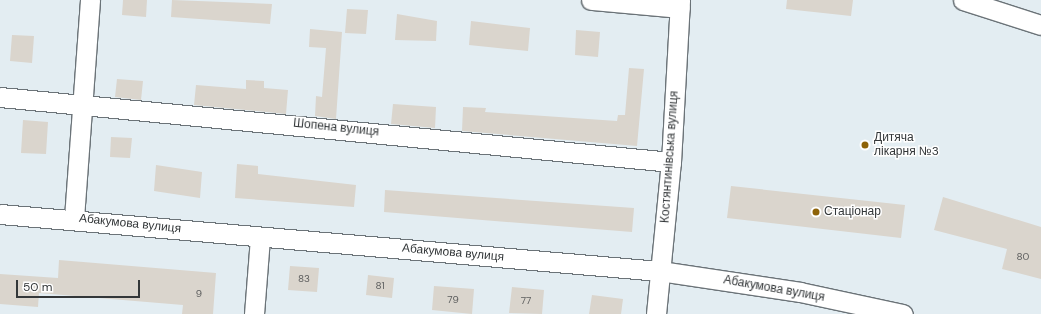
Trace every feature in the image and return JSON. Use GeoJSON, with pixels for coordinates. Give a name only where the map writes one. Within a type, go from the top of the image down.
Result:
{"type":"FeatureCollection","features":[{"type":"Feature","properties":{"kind":"street"},"geometry":{"type":"LineString","coordinates":[[74,218],[90,0]]}},
{"type":"Feature","properties":{"kind":"street"},"geometry":{"type":"LineString","coordinates":[[591,0],[680,4]]}},
{"type":"Feature","properties":{"kind":"street"},"geometry":{"type":"LineString","coordinates":[[963,0],[1041,25]]}},
{"type":"Feature","properties":{"kind":"street","name":"Костянтинівська вулиця"},"geometry":{"type":"LineString","coordinates":[[656,314],[671,162],[680,4]]}},
{"type":"Feature","properties":{"kind":"street","name":"Шопена вулиця"},"geometry":{"type":"LineString","coordinates":[[0,97],[82,103],[671,162]]}},
{"type":"Feature","properties":{"kind":"street","name":"Абакумова вулиця"},"geometry":{"type":"LineString","coordinates":[[0,214],[74,218],[260,237],[660,271],[800,292],[903,314]]}},
{"type":"Feature","properties":{"kind":"street"},"geometry":{"type":"LineString","coordinates":[[254,314],[260,237]]}},
{"type":"Feature","properties":{"kind":"building"},"geometry":{"type":"Polygon","coordinates":[[[123,0],[147,0],[146,17],[122,15],[123,0]]]}},
{"type":"Feature","properties":{"kind":"building"},"geometry":{"type":"Polygon","coordinates":[[[172,0],[272,4],[270,24],[171,17],[172,0]]]}},
{"type":"Feature","properties":{"kind":"building"},"geometry":{"type":"Polygon","coordinates":[[[787,0],[853,0],[851,16],[786,9],[787,0]]]}},
{"type":"Feature","properties":{"kind":"building"},"geometry":{"type":"Polygon","coordinates":[[[347,9],[368,10],[366,34],[345,33],[347,9]]]}},
{"type":"Feature","properties":{"kind":"building"},"geometry":{"type":"Polygon","coordinates":[[[397,14],[437,21],[436,41],[395,40],[397,14]]]}},
{"type":"Feature","properties":{"kind":"building"},"geometry":{"type":"Polygon","coordinates":[[[471,21],[530,28],[528,51],[469,45],[471,21]]]}},
{"type":"Feature","properties":{"kind":"building"},"geometry":{"type":"Polygon","coordinates":[[[310,29],[342,32],[336,119],[315,116],[316,96],[322,97],[326,48],[309,47],[310,29]]]}},
{"type":"Feature","properties":{"kind":"building"},"geometry":{"type":"Polygon","coordinates":[[[576,30],[600,32],[598,57],[575,55],[576,30]]]}},
{"type":"Feature","properties":{"kind":"building"},"geometry":{"type":"Polygon","coordinates":[[[12,35],[34,36],[32,63],[10,61],[12,35]]]}},
{"type":"Feature","properties":{"kind":"building"},"geometry":{"type":"Polygon","coordinates":[[[629,68],[644,69],[637,146],[462,131],[463,107],[486,108],[485,112],[617,121],[618,115],[625,115],[629,68]]]}},
{"type":"Feature","properties":{"kind":"building"},"geometry":{"type":"Polygon","coordinates":[[[117,79],[143,81],[141,100],[115,97],[117,79]]]}},
{"type":"Feature","properties":{"kind":"building"},"geometry":{"type":"Polygon","coordinates":[[[246,80],[264,81],[264,88],[288,90],[286,114],[194,105],[196,85],[246,89],[246,80]]]}},
{"type":"Feature","properties":{"kind":"building"},"geometry":{"type":"Polygon","coordinates":[[[393,104],[436,107],[435,128],[391,124],[393,104]]]}},
{"type":"Feature","properties":{"kind":"building"},"geometry":{"type":"Polygon","coordinates":[[[23,120],[48,122],[46,154],[21,153],[23,120]]]}},
{"type":"Feature","properties":{"kind":"building"},"geometry":{"type":"Polygon","coordinates":[[[111,137],[132,138],[130,158],[110,157],[111,137]]]}},
{"type":"Feature","properties":{"kind":"building"},"geometry":{"type":"Polygon","coordinates":[[[237,164],[258,166],[258,174],[356,185],[354,207],[235,198],[237,164]]]}},
{"type":"Feature","properties":{"kind":"building"},"geometry":{"type":"Polygon","coordinates":[[[156,165],[202,172],[200,198],[154,191],[156,165]]]}},
{"type":"Feature","properties":{"kind":"building","name":"Стаціонар"},"geometry":{"type":"Polygon","coordinates":[[[731,186],[905,205],[901,238],[727,218],[731,186]]]}},
{"type":"Feature","properties":{"kind":"building"},"geometry":{"type":"Polygon","coordinates":[[[385,190],[634,208],[632,232],[384,212],[385,190]]]}},
{"type":"Feature","properties":{"kind":"building"},"geometry":{"type":"Polygon","coordinates":[[[943,197],[1041,227],[1041,279],[1002,269],[1007,249],[934,230],[943,197]]]}},
{"type":"Feature","properties":{"kind":"building"},"geometry":{"type":"Polygon","coordinates":[[[59,260],[216,273],[213,314],[182,314],[183,305],[39,293],[38,307],[0,304],[0,274],[58,278],[59,260]]]}},
{"type":"Feature","properties":{"kind":"building"},"geometry":{"type":"Polygon","coordinates":[[[290,266],[319,268],[317,292],[288,290],[290,266]]]}},
{"type":"Feature","properties":{"kind":"building"},"geometry":{"type":"Polygon","coordinates":[[[368,275],[394,278],[392,298],[366,295],[368,275]]]}},
{"type":"Feature","properties":{"kind":"building"},"geometry":{"type":"Polygon","coordinates":[[[434,286],[474,289],[472,314],[432,310],[434,286]]]}},
{"type":"Feature","properties":{"kind":"building"},"geometry":{"type":"Polygon","coordinates":[[[512,287],[544,290],[542,314],[509,313],[512,287]]]}},
{"type":"Feature","properties":{"kind":"building"},"geometry":{"type":"Polygon","coordinates":[[[592,295],[623,299],[621,314],[589,314],[592,295]]]}},
{"type":"Feature","properties":{"kind":"place","name":"Дитяча лікарня №3"},"geometry":{"type":"Point","coordinates":[865,145]}},
{"type":"Feature","properties":{"kind":"place","name":"Стаціонар"},"geometry":{"type":"Point","coordinates":[816,212]}}]}
